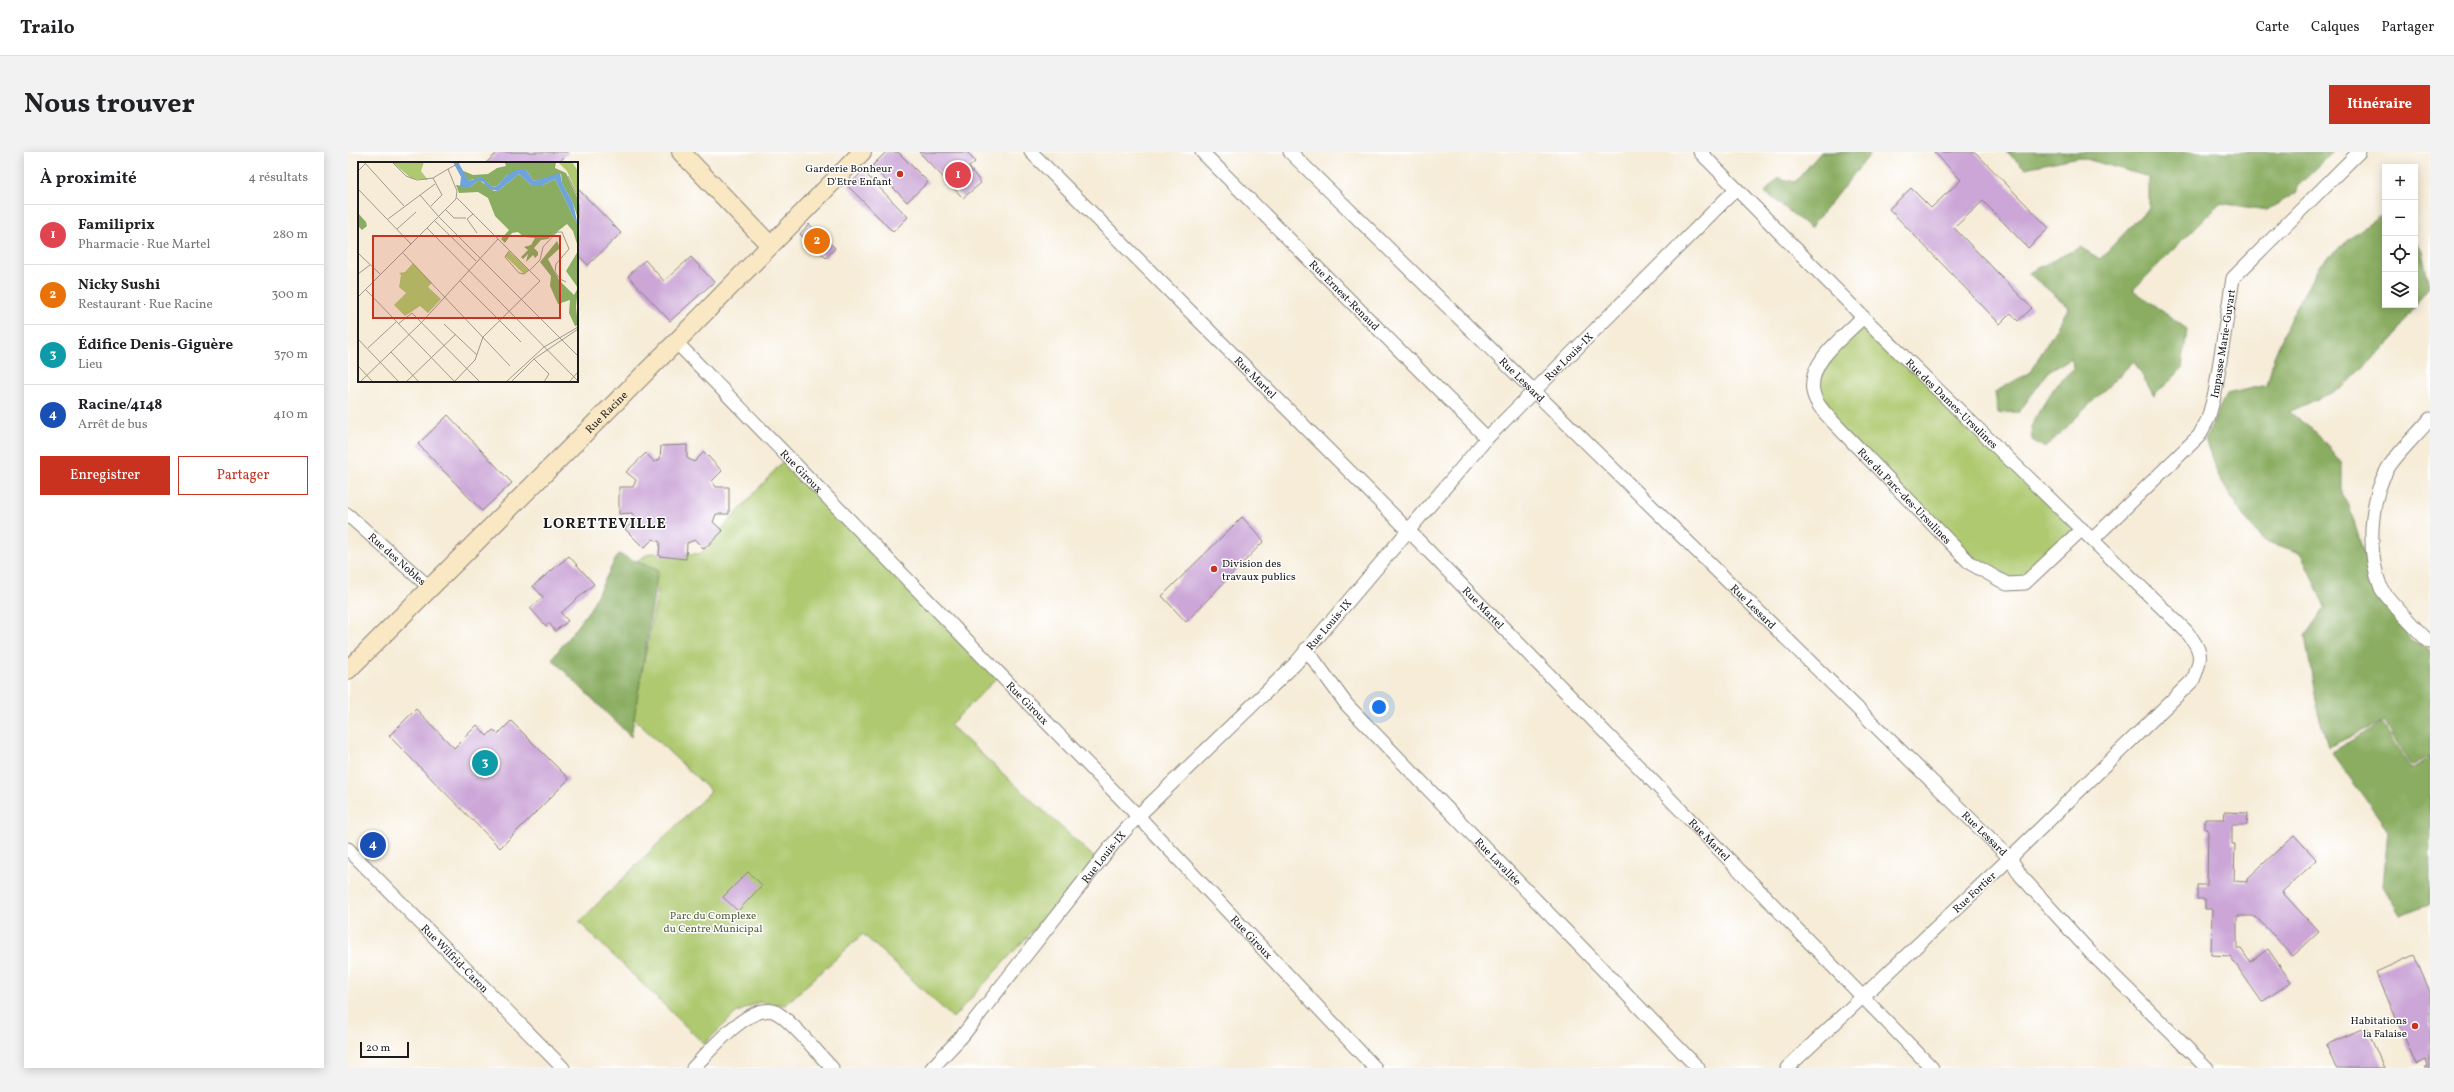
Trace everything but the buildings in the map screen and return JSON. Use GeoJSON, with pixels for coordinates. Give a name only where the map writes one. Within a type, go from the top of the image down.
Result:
{"type":"FeatureCollection","features":[{"type":"Feature","properties":{"kind":"main road"},"geometry":{"type":"LineString","coordinates":[[681,152],[770,245]]}},
{"type":"Feature","properties":{"kind":"main road","name":"Rue Racine"},"geometry":{"type":"LineString","coordinates":[[348,670],[429,587],[676,342],[862,152]]}},
{"type":"Feature","properties":{"kind":"street","name":"Rue Martel"},"geometry":{"type":"LineString","coordinates":[[1031,152],[1408,530],[1932,1068]]}},
{"type":"Feature","properties":{"kind":"street","name":"Rue Ernest-Renaud"},"geometry":{"type":"LineString","coordinates":[[1202,152],[1488,438]]}},
{"type":"Feature","properties":{"kind":"street","name":"Rue Lessard"},"geometry":{"type":"LineString","coordinates":[[1290,152],[2010,858],[2021,876],[2091,953],[2207,1068]]}},
{"type":"Feature","properties":{"kind":"street","name":"Rue des Dames-Ursulines"},"geometry":{"type":"LineString","coordinates":[[1700,152],[1863,317],[2186,631],[2198,645],[2201,657]]}},
{"type":"Feature","properties":{"kind":"street","name":"Impasse Marie-Guyart"},"geometry":{"type":"LineString","coordinates":[[2093,539],[2199,436],[2208,419],[2215,393],[2233,278],[2359,152]]}},
{"type":"Feature","properties":{"kind":"street","name":"Rue Louis-IX"},"geometry":{"type":"LineString","coordinates":[[932,1068],[963,1035],[1113,844],[1138,816],[1295,664],[1306,649],[1488,438],[1736,189]]}},
{"type":"Feature","properties":{"kind":"street","name":"Rue du Parc-des-Ursulines"},"geometry":{"type":"LineString","coordinates":[[1863,317],[1821,361],[1813,377],[1813,392],[1822,410],[1970,563],[2007,584],[2025,583],[2082,529]]}},
{"type":"Feature","properties":{"kind":"street","name":"Rue Giroux"},"geometry":{"type":"LineString","coordinates":[[676,342],[1138,816],[1375,1068]]}},
{"type":"Feature","properties":{"kind":"street"},"geometry":{"type":"LineString","coordinates":[[2430,419],[2389,468],[2379,489],[2373,529],[2374,560],[2382,589],[2430,642]]}},
{"type":"Feature","properties":{"kind":"street","name":"Rue des Nobles"},"geometry":{"type":"LineString","coordinates":[[348,515],[429,587]]}},
{"type":"Feature","properties":{"kind":"street","name":"Rue Lavallée"},"geometry":{"type":"LineString","coordinates":[[1306,649],[1347,705],[1698,1068]]}},
{"type":"Feature","properties":{"kind":"street","name":"Rue Fortier"},"geometry":{"type":"LineString","coordinates":[[1786,1068],[2010,858],[2193,680],[2201,657]]}},
{"type":"Feature","properties":{"kind":"street","name":"Rue Wilfrid-Caron"},"geometry":{"type":"LineString","coordinates":[[348,849],[563,1068]]}},
{"type":"Feature","properties":{"kind":"street"},"geometry":{"type":"LineString","coordinates":[[692,1068],[734,1026],[762,1011],[773,1011],[784,1017],[832,1068]]}},
{"type":"Feature","properties":{"kind":"green space"},"geometry":{"type":"Polygon","coordinates":[[[1821,152],[1872,152],[1810,228],[1765,192],[1778,178],[1795,182],[1821,152]]]}},
{"type":"Feature","properties":{"kind":"green space"},"geometry":{"type":"Polygon","coordinates":[[[2006,152],[2333,152],[2299,185],[2296,193],[2267,210],[2220,203],[2133,290],[2187,329],[2182,369],[2154,396],[2134,361],[2045,448],[2032,440],[2031,427],[2056,385],[2073,369],[2072,358],[2050,370],[2019,412],[1998,413],[1995,392],[2030,372],[2069,307],[2028,273],[2080,247],[2100,259],[2149,207],[2149,177],[2079,157],[2025,168],[2006,152]]]}},
{"type":"Feature","properties":{"kind":"green space"},"geometry":{"type":"Polygon","coordinates":[[[2382,215],[2382,308],[2414,308],[2393,339],[2342,388],[2289,412],[2318,434],[2342,464],[2342,494],[2349,506],[2372,580],[2412,641],[2430,650],[2430,756],[2411,766],[2384,721],[2328,747],[2318,712],[2305,636],[2325,607],[2301,553],[2262,540],[2237,506],[2217,473],[2205,439],[2226,394],[2267,385],[2274,357],[2291,317],[2319,266],[2360,230],[2382,215]]]}},
{"type":"Feature","properties":{"kind":"green space"},"geometry":{"type":"Polygon","coordinates":[[[2418,245],[2422,251],[2429,286],[2418,302],[2418,245]]]}},
{"type":"Feature","properties":{"kind":"green space"},"geometry":{"type":"Polygon","coordinates":[[[1863,317],[2082,529],[2025,583],[1991,576],[1822,410],[1813,377],[1863,317]]]}},
{"type":"Feature","properties":{"kind":"green space","name":"Parc du Complexe du Centre Municipal"},"geometry":{"type":"Polygon","coordinates":[[[784,460],[999,676],[950,725],[1097,860],[953,1018],[863,934],[785,1005],[759,1002],[736,1013],[704,1044],[579,922],[711,791],[633,718],[658,590],[628,566],[650,553],[700,554],[784,460]]]}},
{"type":"Feature","properties":{"kind":"green space"},"geometry":{"type":"Polygon","coordinates":[[[618,554],[658,570],[631,737],[552,659],[590,609],[618,554]]]}},
{"type":"Feature","properties":{"kind":"green space"},"geometry":{"type":"Polygon","coordinates":[[[2382,723],[2411,769],[2430,758],[2430,904],[2400,915],[2383,886],[2388,830],[2331,752],[2382,723]]]}},
{"type":"Feature","properties":{"kind":"place","name":"Garderie Bonheur D'Etre Enfant"},"geometry":{"type":"Point","coordinates":[900,174]}},
{"type":"Feature","properties":{"kind":"place","name":"Familiprix"},"geometry":{"type":"Point","coordinates":[958,175]}},
{"type":"Feature","properties":{"kind":"place","name":"Nicky Sushi"},"geometry":{"type":"Point","coordinates":[817,241]}},
{"type":"Feature","properties":{"kind":"place","name":"Division des travaux publics"},"geometry":{"type":"Point","coordinates":[1214,569]}},
{"type":"Feature","properties":{"kind":"place","name":"Édifice Denis-Giguère"},"geometry":{"type":"Point","coordinates":[485,763]}},
{"type":"Feature","properties":{"kind":"place","name":"Racine/4148"},"geometry":{"type":"Point","coordinates":[373,845]}},
{"type":"Feature","properties":{"kind":"place","name":"Habitations la Falaise"},"geometry":{"type":"Point","coordinates":[2415,1026]}},
{"type":"Feature","properties":{"kind":"district","name":"LORETTEVILLE"},"geometry":{"type":"Point","coordinates":[605,523]}}]}
